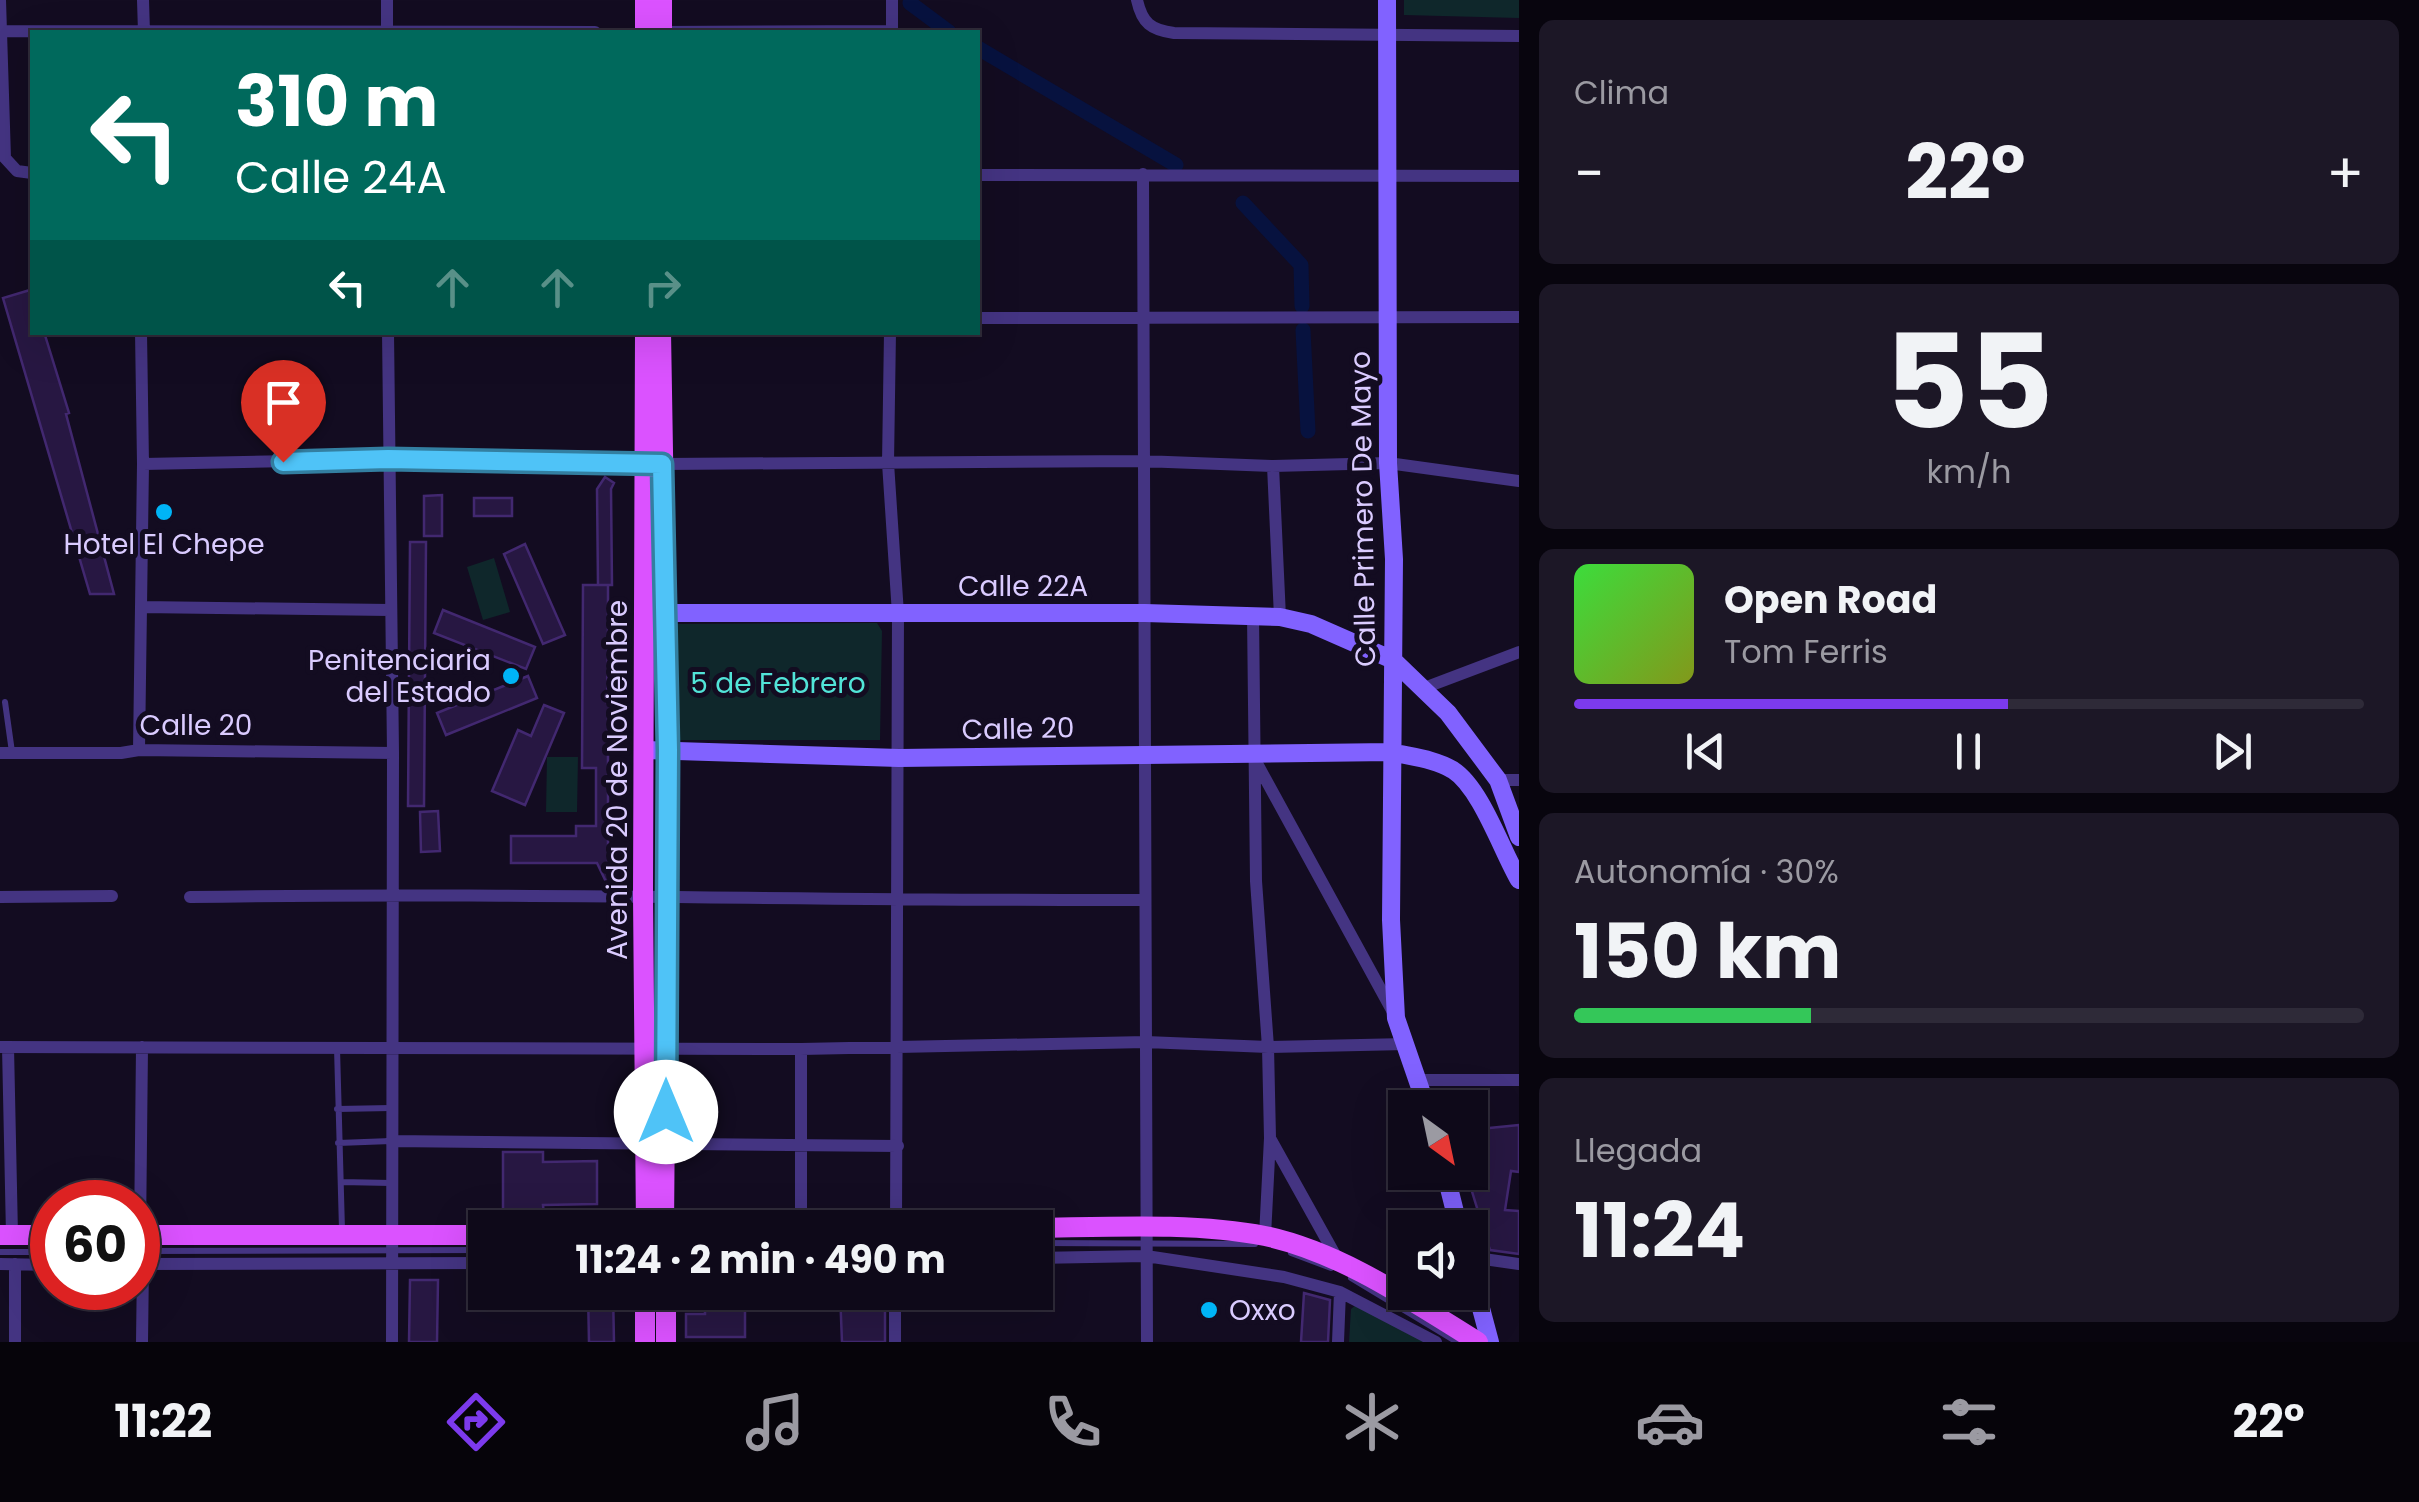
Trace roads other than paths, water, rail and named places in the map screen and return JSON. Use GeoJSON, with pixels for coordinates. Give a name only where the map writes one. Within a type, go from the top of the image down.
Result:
{"type":"FeatureCollection","features":[{"type":"Feature","properties":{"kind":"main road"},"geometry":{"type":"LineString","coordinates":[[645,0],[646,30]]}},
{"type":"Feature","properties":{"kind":"main road"},"geometry":{"type":"LineString","coordinates":[[661,30],[662,0]]}},
{"type":"Feature","properties":{"kind":"main road","name":"Calle Primero De Mayo"},"geometry":{"type":"LineString","coordinates":[[1387,0],[1388,464],[1394,559],[1391,920],[1396,1018],[1422,1090]]}},
{"type":"Feature","properties":{"kind":"main road","name":"Avenida 20 de Noviembre"},"geometry":{"type":"LineString","coordinates":[[645,335],[654,463]]}},
{"type":"Feature","properties":{"kind":"main road","name":"Avenida 20 de Noviembre"},"geometry":{"type":"LineString","coordinates":[[656,1047],[643,896],[661,335]]}},
{"type":"Feature","properties":{"kind":"main road","name":"Avenida 20 de Noviembre"},"geometry":{"type":"LineString","coordinates":[[655,613],[668,750],[656,1047],[656,1144],[662,1210]]}},
{"type":"Feature","properties":{"kind":"main road","name":"Calle 22A"},"geometry":{"type":"LineString","coordinates":[[655,613],[1145,613],[1280,617],[1340,635],[1393,660],[1424,688],[1448,713],[1498,780],[1519,837]]}},
{"type":"Feature","properties":{"kind":"main road","name":"Calle 20"},"geometry":{"type":"LineString","coordinates":[[645,750],[898,758],[1392,752],[1440,763],[1457,772],[1469,786],[1519,880]]}},
{"type":"Feature","properties":{"kind":"main road","name":"Avenida 20 de Noviembre"},"geometry":{"type":"LineString","coordinates":[[648,1210],[656,1144]]}},
{"type":"Feature","properties":{"kind":"main road"},"geometry":{"type":"LineString","coordinates":[[1053,1230],[1146,1242],[1266,1236],[1340,1264],[1418,1304],[1478,1342]]}},
{"type":"Feature","properties":{"kind":"main road"},"geometry":{"type":"LineString","coordinates":[[160,1249],[342,1236],[392,1250],[468,1238]]}},
{"type":"Feature","properties":{"kind":"main road"},"geometry":{"type":"LineString","coordinates":[[4,1241],[30,1238]]}},
{"type":"Feature","properties":{"kind":"main road"},"geometry":{"type":"LineString","coordinates":[[645,1342],[646,1310]]}},
{"type":"Feature","properties":{"kind":"main road"},"geometry":{"type":"LineString","coordinates":[[666,1310],[666,1342]]}},
{"type":"Feature","properties":{"kind":"main road"},"geometry":{"type":"LineString","coordinates":[[1481,1310],[1490,1342]]}},
{"type":"Feature","properties":{"kind":"street"},"geometry":{"type":"LineString","coordinates":[[0,0],[6,158],[13,169],[27,172]]}},
{"type":"Feature","properties":{"kind":"street"},"geometry":{"type":"LineString","coordinates":[[143,0],[144,30]]}},
{"type":"Feature","properties":{"kind":"street"},"geometry":{"type":"LineString","coordinates":[[387,0],[387,30]]}},
{"type":"Feature","properties":{"kind":"street"},"geometry":{"type":"LineString","coordinates":[[892,0],[892,30]]}},
{"type":"Feature","properties":{"kind":"street"},"geometry":{"type":"LineString","coordinates":[[1137,0],[1141,16],[1149,26],[1174,34],[1519,36]]}},
{"type":"Feature","properties":{"kind":"street"},"geometry":{"type":"LineString","coordinates":[[1,31],[30,31]]}},
{"type":"Feature","properties":{"kind":"street"},"geometry":{"type":"LineString","coordinates":[[1143,174],[1148,1342]]}},
{"type":"Feature","properties":{"kind":"street"},"geometry":{"type":"LineString","coordinates":[[980,175],[1519,176]]}},
{"type":"Feature","properties":{"kind":"street"},"geometry":{"type":"LineString","coordinates":[[980,318],[1519,317]]}},
{"type":"Feature","properties":{"kind":"street"},"geometry":{"type":"LineString","coordinates":[[139,750],[141,335]]}},
{"type":"Feature","properties":{"kind":"street"},"geometry":{"type":"LineString","coordinates":[[388,335],[393,753],[392,1342]]}},
{"type":"Feature","properties":{"kind":"street"},"geometry":{"type":"LineString","coordinates":[[890,335],[888,463],[898,614],[896,1210]]}},
{"type":"Feature","properties":{"kind":"street"},"geometry":{"type":"LineString","coordinates":[[143,464],[388,459],[654,463],[1142,461],[1272,466],[1388,464],[1519,480]]}},
{"type":"Feature","properties":{"kind":"street"},"geometry":{"type":"LineString","coordinates":[[1272,466],[1280,617]]}},
{"type":"Feature","properties":{"kind":"street"},"geometry":{"type":"LineString","coordinates":[[140,607],[390,610]]}},
{"type":"Feature","properties":{"kind":"street"},"geometry":{"type":"LineString","coordinates":[[1253,615],[1256,881],[1270,1138],[1266,1236]]}},
{"type":"Feature","properties":{"kind":"street"},"geometry":{"type":"LineString","coordinates":[[1424,688],[1519,652]]}},
{"type":"Feature","properties":{"kind":"street","name":"Calle 20"},"geometry":{"type":"LineString","coordinates":[[6,753],[393,753]]}},
{"type":"Feature","properties":{"kind":"street","name":"Calle Primero De Mayo"},"geometry":{"type":"LineString","coordinates":[[1252,756],[1396,1018]]}},
{"type":"Feature","properties":{"kind":"street"},"geometry":{"type":"LineString","coordinates":[[1498,780],[1519,780]]}},
{"type":"Feature","properties":{"kind":"street"},"geometry":{"type":"LineString","coordinates":[[190,897],[392,894],[1145,900]]}},
{"type":"Feature","properties":{"kind":"street"},"geometry":{"type":"LineString","coordinates":[[0,897],[112,896]]}},
{"type":"Feature","properties":{"kind":"street"},"geometry":{"type":"LineString","coordinates":[[4,1241],[4,1047],[801,1049],[1146,1042],[1268,1048],[1406,1044]]}},
{"type":"Feature","properties":{"kind":"street"},"geometry":{"type":"LineString","coordinates":[[140,1180],[142,1047]]}},
{"type":"Feature","properties":{"kind":"street"},"geometry":{"type":"LineString","coordinates":[[801,1049],[801,1210]]}},
{"type":"Feature","properties":{"kind":"street"},"geometry":{"type":"LineString","coordinates":[[1420,1080],[1519,1080]]}},
{"type":"Feature","properties":{"kind":"street"},"geometry":{"type":"LineString","coordinates":[[1270,1138],[1340,1264]]}},
{"type":"Feature","properties":{"kind":"street"},"geometry":{"type":"LineString","coordinates":[[391,1141],[898,1146]]}},
{"type":"Feature","properties":{"kind":"street"},"geometry":{"type":"LineString","coordinates":[[1053,1255],[1146,1242],[1340,1292],[1436,1342]]}},
{"type":"Feature","properties":{"kind":"street"},"geometry":{"type":"LineString","coordinates":[[160,1250],[392,1250],[468,1261]]}},
{"type":"Feature","properties":{"kind":"street"},"geometry":{"type":"LineString","coordinates":[[1488,1260],[1519,1264]]}},
{"type":"Feature","properties":{"kind":"street"},"geometry":{"type":"LineString","coordinates":[[7,1264],[15,1342]]}},
{"type":"Feature","properties":{"kind":"street"},"geometry":{"type":"LineString","coordinates":[[1338,1342],[1340,1292]]}},
{"type":"Feature","properties":{"kind":"street"},"geometry":{"type":"LineString","coordinates":[[141,1310],[142,1342]]}},
{"type":"Feature","properties":{"kind":"street"},"geometry":{"type":"LineString","coordinates":[[895,1310],[895,1342]]}},
{"type":"Feature","properties":{"kind":"lane"},"geometry":{"type":"LineString","coordinates":[[6,702],[6,753]]}},
{"type":"Feature","properties":{"kind":"lane"},"geometry":{"type":"LineString","coordinates":[[337,1047],[342,1236]]}},
{"type":"Feature","properties":{"kind":"lane"},"geometry":{"type":"LineString","coordinates":[[337,1109],[392,1108]]}},
{"type":"Feature","properties":{"kind":"lane"},"geometry":{"type":"LineString","coordinates":[[338,1143],[391,1141]]}},
{"type":"Feature","properties":{"kind":"lane"},"geometry":{"type":"LineString","coordinates":[[341,1182],[392,1183]]}},
{"type":"Feature","properties":{"kind":"lane"},"geometry":{"type":"LineString","coordinates":[[4,1241],[30,1247]]}},
{"type":"Feature","properties":{"kind":"lane"},"geometry":{"type":"LineString","coordinates":[[1053,1243],[1268,1244],[1343,1273],[1457,1342]]}},
{"type":"Feature","properties":{"kind":"lane"},"geometry":{"type":"LineString","coordinates":[[392,1250],[468,1250]]}},
{"type":"Feature","properties":{"kind":"waterway"},"geometry":{"type":"LineString","coordinates":[[910,3],[946,30]]}},
{"type":"Feature","properties":{"kind":"waterway"},"geometry":{"type":"LineString","coordinates":[[980,49],[1176,165]]}},
{"type":"Feature","properties":{"kind":"waterway"},"geometry":{"type":"LineString","coordinates":[[1243,203],[1301,265],[1302,306]]}},
{"type":"Feature","properties":{"kind":"waterway"},"geometry":{"type":"LineString","coordinates":[[1303,330],[1308,431]]}},
{"type":"Feature","properties":{"kind":"place","name":"Hotel El Chepe"},"geometry":{"type":"Point","coordinates":[164,512]}},
{"type":"Feature","properties":{"kind":"place","name":"Penitenciaria del Estado"},"geometry":{"type":"Point","coordinates":[511,676]}},
{"type":"Feature","properties":{"kind":"place","name":"Oxxo"},"geometry":{"type":"Point","coordinates":[1209,1310]}},
{"type":"Feature","properties":{"kind":"park label","name":"5 de Febrero"},"geometry":{"type":"Point","coordinates":[778,683]}}]}
